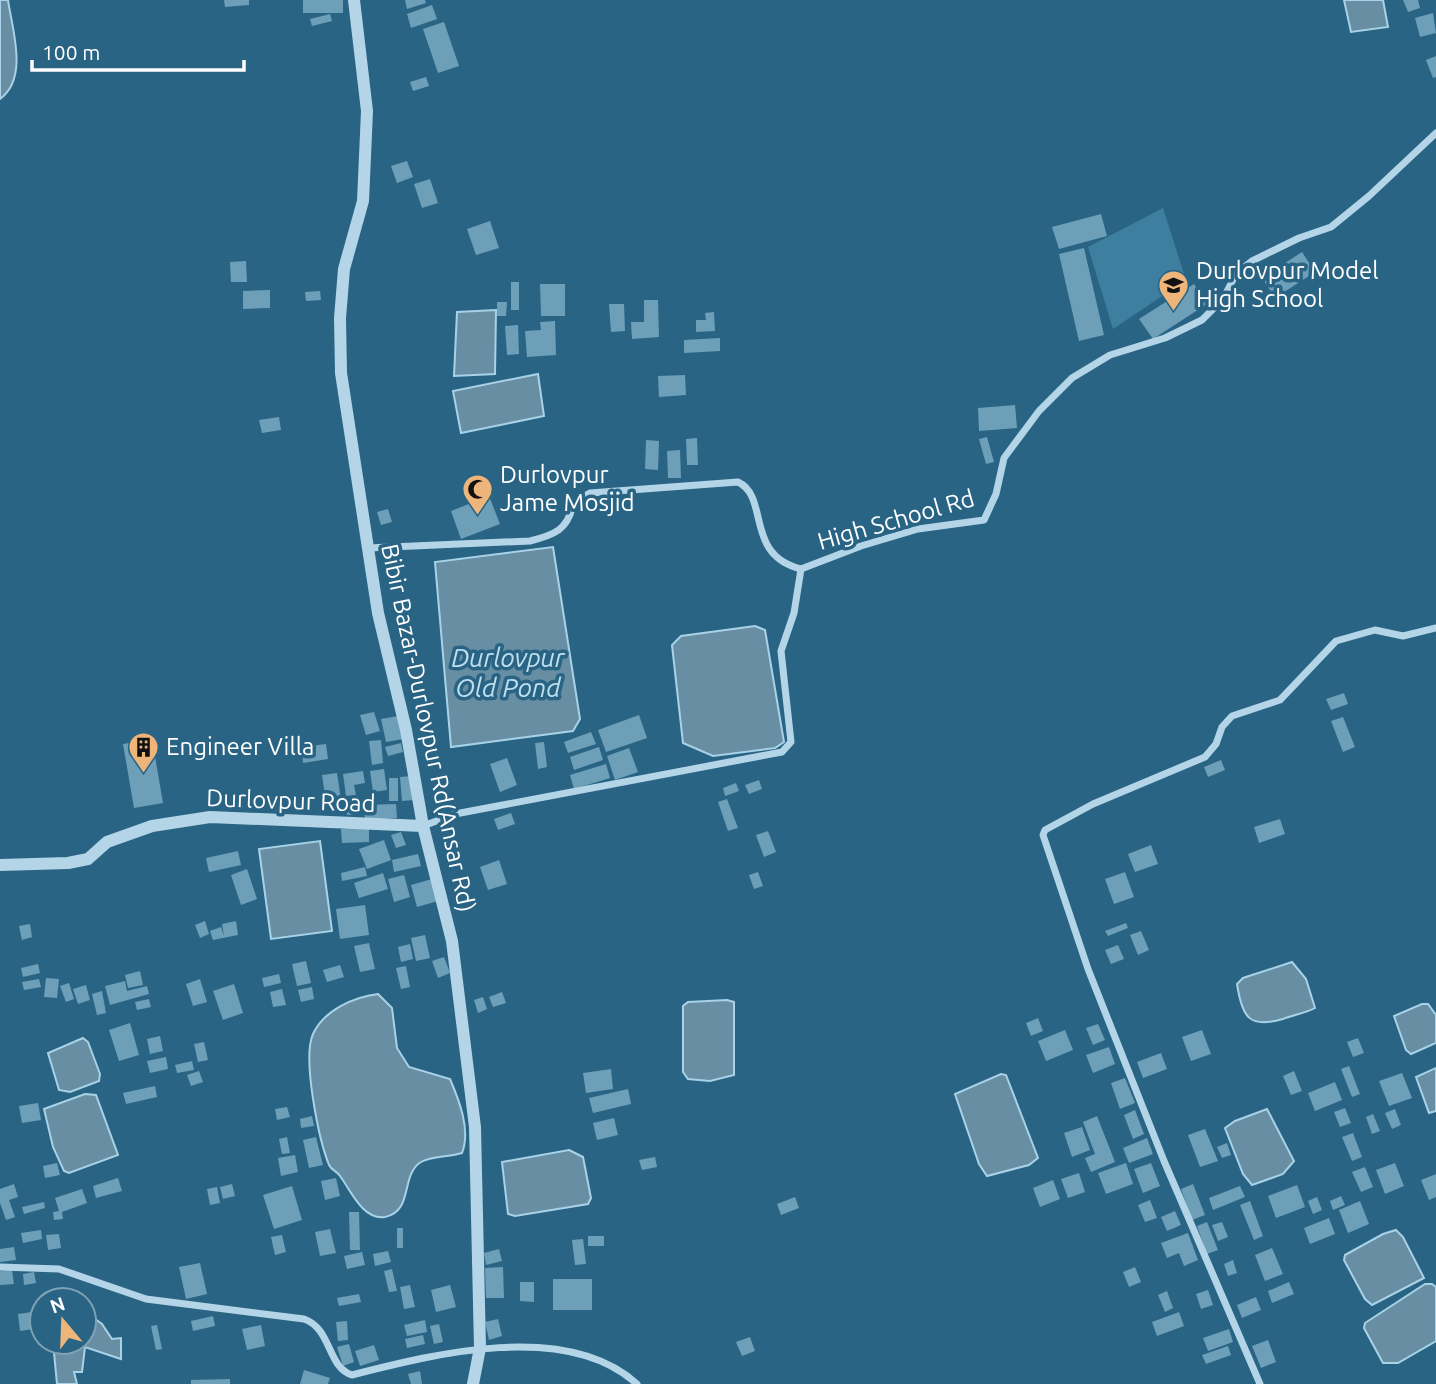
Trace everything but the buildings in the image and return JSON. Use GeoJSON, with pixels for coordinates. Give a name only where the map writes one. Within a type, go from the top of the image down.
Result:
{"type":"FeatureCollection","features":[{"type":"Feature","properties":{"kind":"street","name":"Bibir Bazar-Durlovpur Rd(Ansar Rd)"},"geometry":{"type":"LineString","coordinates":[[354,0],[367,111],[363,201],[344,269],[340,318],[341,373],[378,613],[406,730],[423,826],[452,941],[475,1127],[481,1348],[473,1384]]}},
{"type":"Feature","properties":{"kind":"street","name":"High School Rd"},"geometry":{"type":"LineString","coordinates":[[423,826],[455,814],[782,752],[790,742],[780,651],[794,613],[801,569],[861,546],[918,529],[984,520],[996,494],[1004,458],[1039,411],[1072,378],[1110,355],[1165,338],[1202,320],[1223,299],[1236,274],[1252,261],[1298,238],[1331,227],[1369,196],[1436,133]]}},
{"type":"Feature","properties":{"kind":"street"},"geometry":{"type":"LineString","coordinates":[[369,548],[530,541],[553,535],[564,528],[573,503],[590,493],[738,482],[748,491],[769,552],[787,565],[801,569]]}},
{"type":"Feature","properties":{"kind":"street"},"geometry":{"type":"LineString","coordinates":[[1260,1384],[1164,1161],[1093,982],[1043,835],[1045,830],[1093,804],[1205,757],[1216,744],[1222,727],[1232,716],[1280,700],[1336,641],[1376,630],[1403,636],[1436,628]]}},
{"type":"Feature","properties":{"kind":"street","name":"Durlovpur Road"},"geometry":{"type":"LineString","coordinates":[[0,865],[68,863],[88,859],[107,842],[152,826],[210,817],[423,826]]}},
{"type":"Feature","properties":{"kind":"street"},"geometry":{"type":"LineString","coordinates":[[0,1267],[59,1269],[146,1299],[314,1322],[325,1334],[339,1367],[352,1375],[481,1348],[535,1347],[564,1351],[601,1363],[637,1384]]}},
{"type":"Feature","properties":{"kind":"shaded area"},"geometry":{"type":"Polygon","coordinates":[[[1163,208],[1186,280],[1113,329],[1088,247],[1163,208]]]}},
{"type":"Feature","properties":{"kind":"water"},"geometry":{"type":"Polygon","coordinates":[[[0,0],[8,0],[15,39],[16,66],[9,90],[0,99],[0,0]]]}},
{"type":"Feature","properties":{"kind":"water"},"geometry":{"type":"Polygon","coordinates":[[[1344,0],[1383,0],[1388,27],[1351,32],[1344,0]]]}},
{"type":"Feature","properties":{"kind":"water"},"geometry":{"type":"Polygon","coordinates":[[[496,310],[495,374],[454,376],[457,312],[496,310]]]}},
{"type":"Feature","properties":{"kind":"water"},"geometry":{"type":"Polygon","coordinates":[[[538,374],[544,416],[461,433],[453,391],[538,374]]]}},
{"type":"Feature","properties":{"kind":"water","name":"Durlovpur Old Pond"},"geometry":{"type":"Polygon","coordinates":[[[553,547],[580,719],[573,731],[451,747],[435,562],[553,547]]]}},
{"type":"Feature","properties":{"kind":"water"},"geometry":{"type":"Polygon","coordinates":[[[755,626],[765,630],[784,742],[775,748],[713,756],[683,743],[672,645],[681,636],[755,626]]]}},
{"type":"Feature","properties":{"kind":"water"},"geometry":{"type":"Polygon","coordinates":[[[320,841],[332,931],[271,939],[259,849],[320,841]]]}},
{"type":"Feature","properties":{"kind":"water"},"geometry":{"type":"Polygon","coordinates":[[[1292,962],[1306,979],[1315,1008],[1271,1022],[1249,1018],[1242,1005],[1237,984],[1243,978],[1292,962]]]}},
{"type":"Feature","properties":{"kind":"water"},"geometry":{"type":"Polygon","coordinates":[[[378,994],[392,1008],[397,1048],[409,1067],[450,1079],[465,1125],[462,1153],[421,1162],[411,1175],[400,1208],[385,1217],[377,1217],[364,1209],[339,1174],[329,1165],[317,1119],[309,1062],[313,1034],[324,1018],[359,998],[378,994]]]}},
{"type":"Feature","properties":{"kind":"water"},"geometry":{"type":"Polygon","coordinates":[[[688,1002],[734,1002],[734,1075],[710,1081],[688,1079],[683,1072],[683,1006],[688,1002]]]}},
{"type":"Feature","properties":{"kind":"water"},"geometry":{"type":"Polygon","coordinates":[[[1428,1004],[1436,1015],[1436,1043],[1411,1054],[1406,1050],[1394,1016],[1428,1004]]]}},
{"type":"Feature","properties":{"kind":"water"},"geometry":{"type":"Polygon","coordinates":[[[83,1038],[88,1042],[100,1074],[99,1081],[70,1092],[59,1090],[48,1053],[83,1038]]]}},
{"type":"Feature","properties":{"kind":"water"},"geometry":{"type":"Polygon","coordinates":[[[1436,1068],[1436,1111],[1429,1113],[1416,1077],[1436,1068]]]}},
{"type":"Feature","properties":{"kind":"water"},"geometry":{"type":"Polygon","coordinates":[[[1001,1074],[1006,1075],[1038,1158],[1029,1165],[987,1176],[979,1164],[955,1094],[1001,1074]]]}},
{"type":"Feature","properties":{"kind":"water"},"geometry":{"type":"Polygon","coordinates":[[[85,1094],[96,1095],[118,1155],[69,1173],[64,1171],[53,1147],[44,1109],[85,1094]]]}},
{"type":"Feature","properties":{"kind":"water"},"geometry":{"type":"Polygon","coordinates":[[[1267,1109],[1294,1161],[1283,1174],[1252,1185],[1243,1174],[1225,1128],[1235,1121],[1267,1109]]]}},
{"type":"Feature","properties":{"kind":"water"},"geometry":{"type":"Polygon","coordinates":[[[569,1150],[583,1157],[591,1198],[588,1204],[515,1216],[508,1214],[502,1162],[569,1150]]]}},
{"type":"Feature","properties":{"kind":"water"},"geometry":{"type":"Polygon","coordinates":[[[1396,1230],[1403,1237],[1424,1278],[1372,1305],[1365,1299],[1344,1260],[1345,1255],[1383,1234],[1396,1230]]]}},
{"type":"Feature","properties":{"kind":"water"},"geometry":{"type":"Polygon","coordinates":[[[1425,1284],[1436,1287],[1436,1341],[1398,1363],[1383,1363],[1364,1328],[1365,1323],[1425,1284]]]}},
{"type":"Feature","properties":{"kind":"water"},"geometry":{"type":"Polygon","coordinates":[[[98,1321],[112,1339],[121,1338],[121,1359],[98,1351],[98,1321]]]}},
{"type":"Feature","properties":{"kind":"water"},"geometry":{"type":"Polygon","coordinates":[[[54,1356],[84,1356],[82,1372],[74,1372],[77,1384],[57,1384],[54,1356]]]}},
{"type":"Feature","properties":{"kind":"place","name":"Durlovpur Model High School"},"geometry":{"type":"Point","coordinates":[1173,312]}},
{"type":"Feature","properties":{"kind":"place","name":"Durlovpur Jame Mosjid"},"geometry":{"type":"Point","coordinates":[477,516]}},
{"type":"Feature","properties":{"kind":"place","name":"Engineer Villa"},"geometry":{"type":"Point","coordinates":[143,774]}}]}
